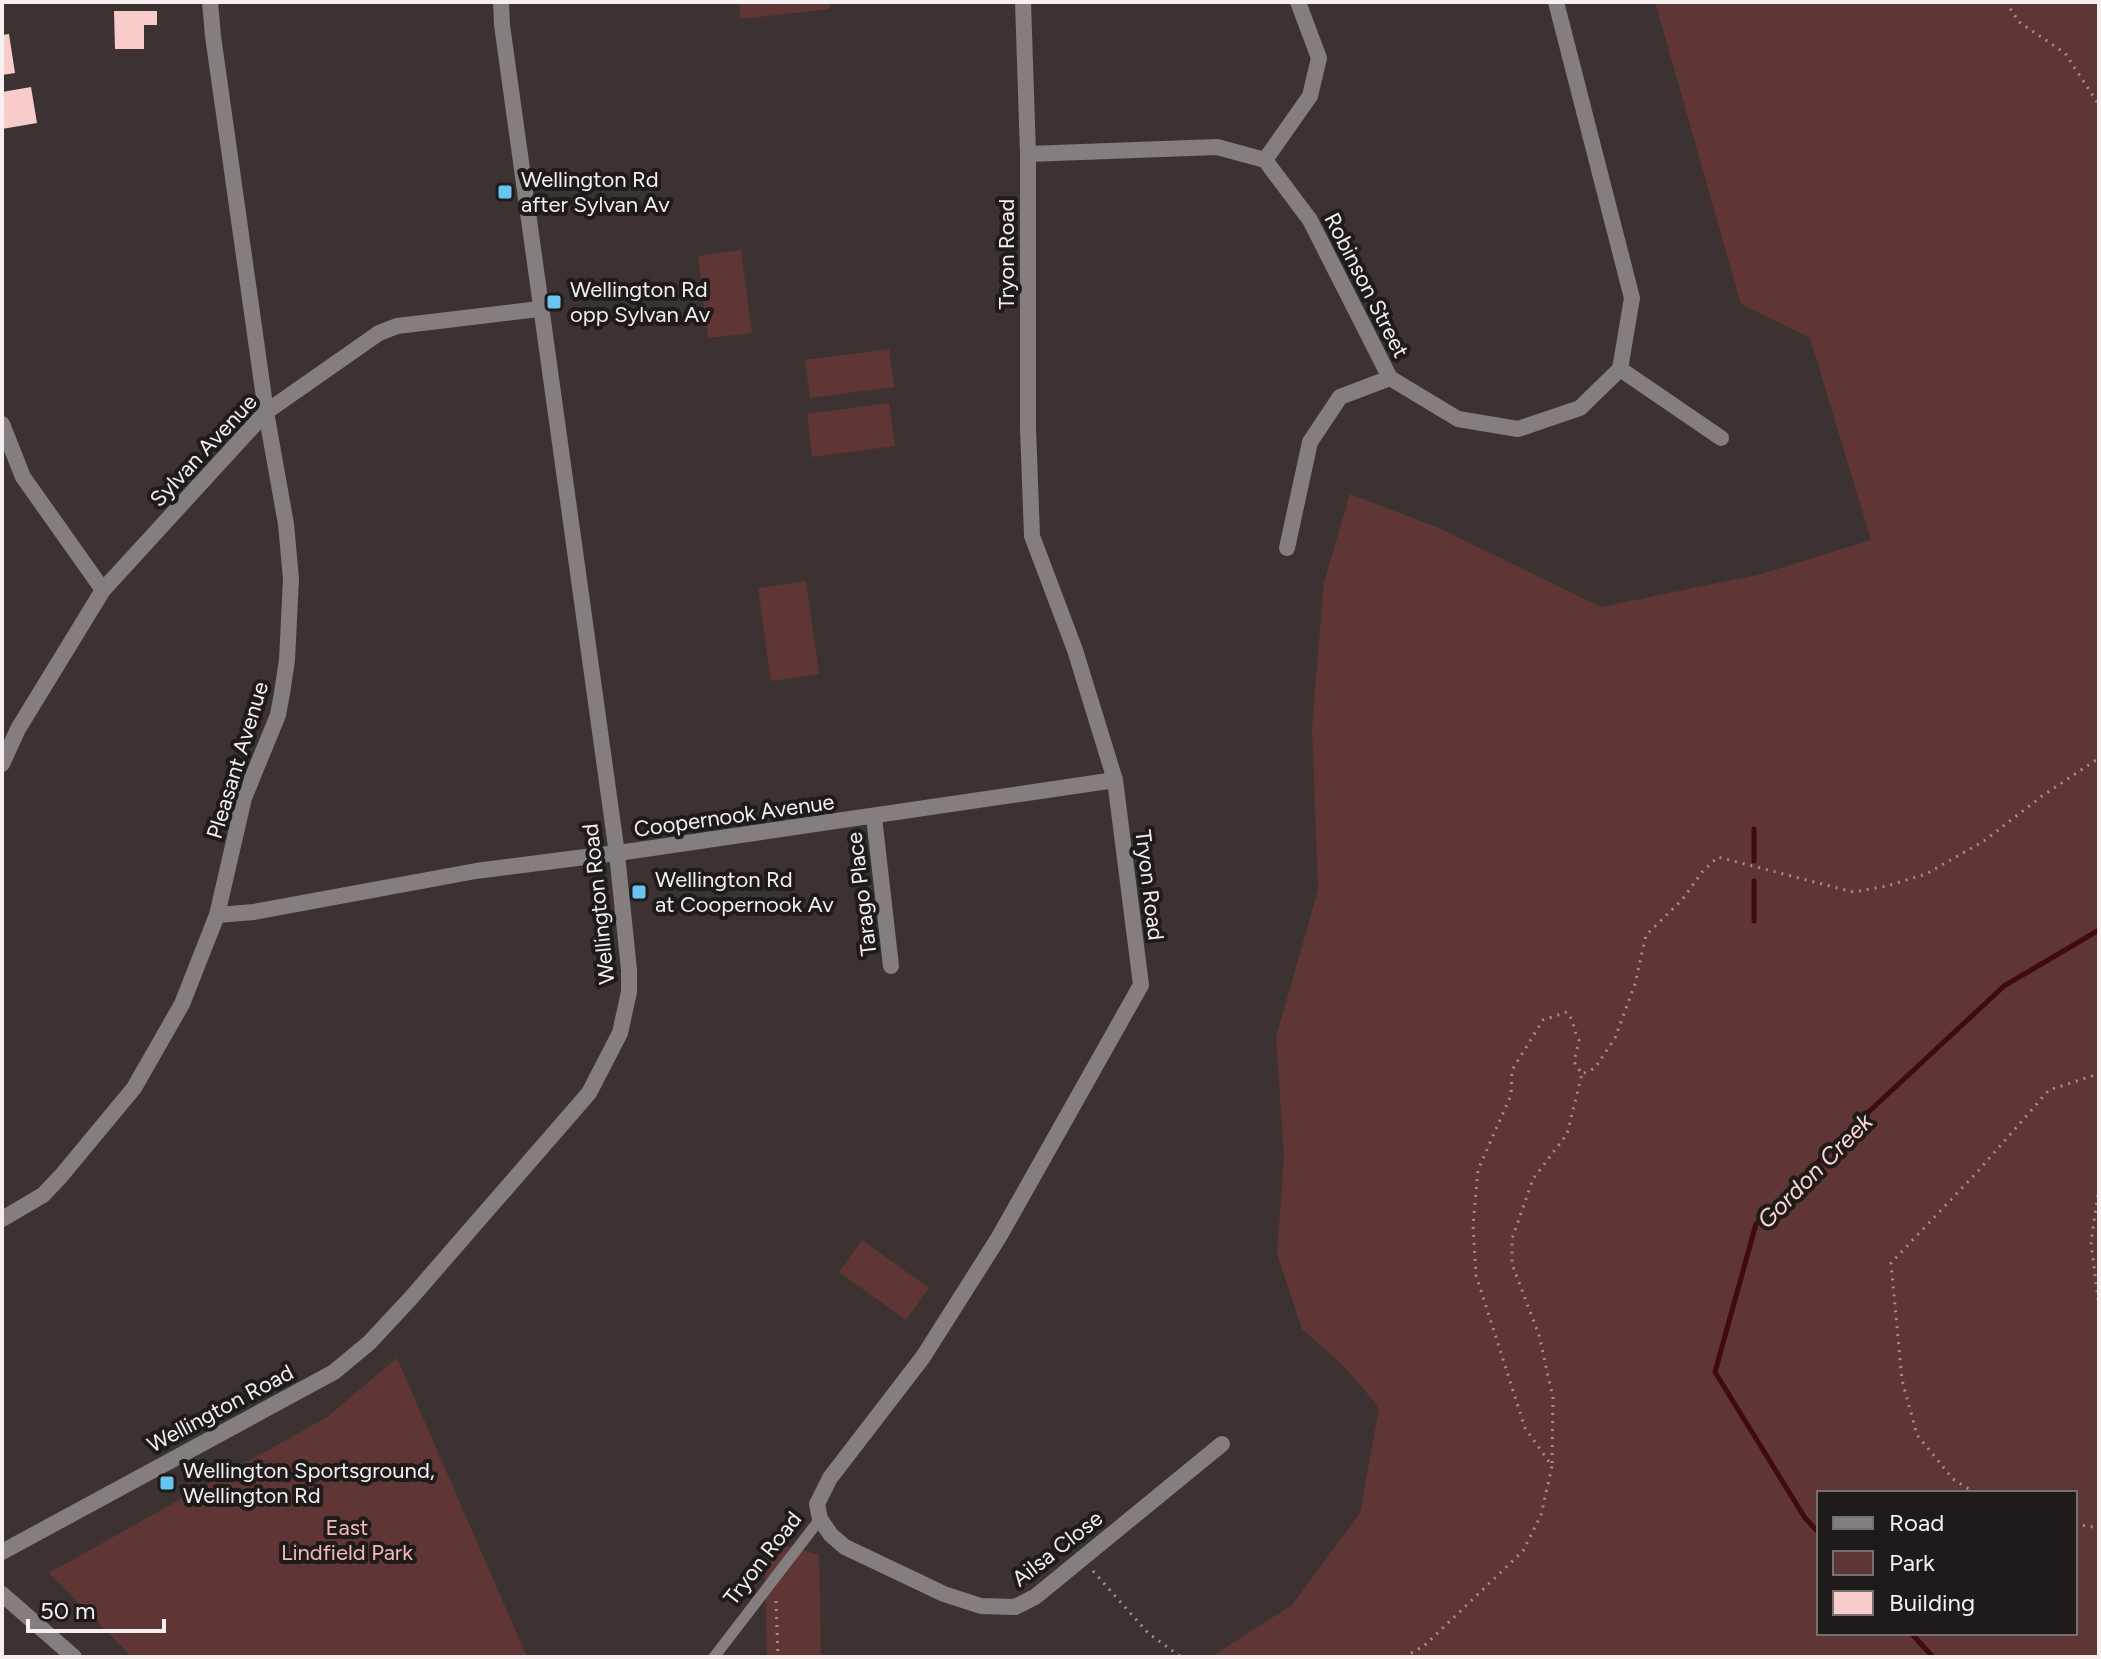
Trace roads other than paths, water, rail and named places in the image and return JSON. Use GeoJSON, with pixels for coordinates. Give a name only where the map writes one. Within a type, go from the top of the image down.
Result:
{"type":"FeatureCollection","features":[{"type":"Feature","properties":{"kind":"street","name":"Pleasant Avenue"},"geometry":{"type":"LineString","coordinates":[[2,1219],[43,1195],[134,1088],[182,1004],[217,915],[244,798],[278,715],[287,660],[291,579],[286,524],[266,412],[210,2]]}},
{"type":"Feature","properties":{"kind":"street","name":"Wellington Road"},"geometry":{"type":"LineString","coordinates":[[2,1552],[334,1372],[369,1343],[589,1093],[620,1033],[627,1003],[629,970],[617,854],[560,438],[539,309],[501,2]]}},
{"type":"Feature","properties":{"kind":"street","name":"Tryon Road"},"geometry":{"type":"LineString","coordinates":[[820,1519],[817,1504],[830,1478],[923,1357],[999,1237],[1141,985],[1115,780],[1075,650],[1032,536],[1028,428],[1028,154],[1023,2]]}},
{"type":"Feature","properties":{"kind":"street"},"geometry":{"type":"LineString","coordinates":[[1028,154],[1217,147],[1265,160],[1310,96],[1319,58],[1298,2]]}},
{"type":"Feature","properties":{"kind":"street"},"geometry":{"type":"LineString","coordinates":[[1556,2],[1632,298],[1620,369],[1721,438]]}},
{"type":"Feature","properties":{"kind":"street","name":"Robinson Street"},"geometry":{"type":"LineString","coordinates":[[1265,160],[1310,220],[1390,378],[1458,419],[1518,429],[1580,408],[1620,369]]}},
{"type":"Feature","properties":{"kind":"street","name":"Sylvan Avenue"},"geometry":{"type":"LineString","coordinates":[[2,764],[18,729],[103,590],[266,412],[379,333],[397,326],[539,309]]}},
{"type":"Feature","properties":{"kind":"street"},"geometry":{"type":"LineString","coordinates":[[1287,548],[1310,442],[1340,397],[1390,378]]}},
{"type":"Feature","properties":{"kind":"street"},"geometry":{"type":"LineString","coordinates":[[2,424],[23,477],[103,590]]}},
{"type":"Feature","properties":{"kind":"street","name":"Coopernook Avenue"},"geometry":{"type":"LineString","coordinates":[[217,915],[254,912],[476,871],[617,854],[1115,780]]}},
{"type":"Feature","properties":{"kind":"street","name":"Tarago Place"},"geometry":{"type":"LineString","coordinates":[[874,817],[891,966]]}},
{"type":"Feature","properties":{"kind":"street","name":"Ailsa Close"},"geometry":{"type":"LineString","coordinates":[[820,1519],[831,1535],[845,1547],[944,1594],[981,1606],[1015,1607],[1035,1597],[1222,1444]]}},
{"type":"Feature","properties":{"kind":"street"},"geometry":{"type":"LineString","coordinates":[[2,1594],[74,1657]]}},
{"type":"Feature","properties":{"kind":"lane","name":"Tryon Road"},"geometry":{"type":"LineString","coordinates":[[714,1657],[820,1519]]}},
{"type":"Feature","properties":{"kind":"waterway"},"geometry":{"type":"LineString","coordinates":[[1754,829],[1754,861]]}},
{"type":"Feature","properties":{"kind":"waterway"},"geometry":{"type":"LineString","coordinates":[[1754,881],[1754,921]]}},
{"type":"Feature","properties":{"kind":"waterway","name":"Gordon Creek"},"geometry":{"type":"LineString","coordinates":[[1817,1531],[1805,1518],[1715,1372],[1756,1224],[1861,1119],[2004,986],[2099,930]]}},
{"type":"Feature","properties":{"kind":"waterway","name":"Gordon Creek"},"geometry":{"type":"LineString","coordinates":[[1913,1635],[1933,1657]]}},
{"type":"Feature","properties":{"kind":"place","name":"Wellington Rd after Sylvan Av"},"geometry":{"type":"Point","coordinates":[505,192]}},
{"type":"Feature","properties":{"kind":"place","name":"Wellington Rd opp Sylvan Av"},"geometry":{"type":"Point","coordinates":[554,302]}},
{"type":"Feature","properties":{"kind":"place","name":"Wellington Rd at Coopernook Av"},"geometry":{"type":"Point","coordinates":[639,892]}},
{"type":"Feature","properties":{"kind":"place","name":"Wellington Sportsground, Wellington Rd"},"geometry":{"type":"Point","coordinates":[167,1483]}},
{"type":"Feature","properties":{"kind":"park label","name":"East Lindfield Park"},"geometry":{"type":"Point","coordinates":[347,1540]}}]}
